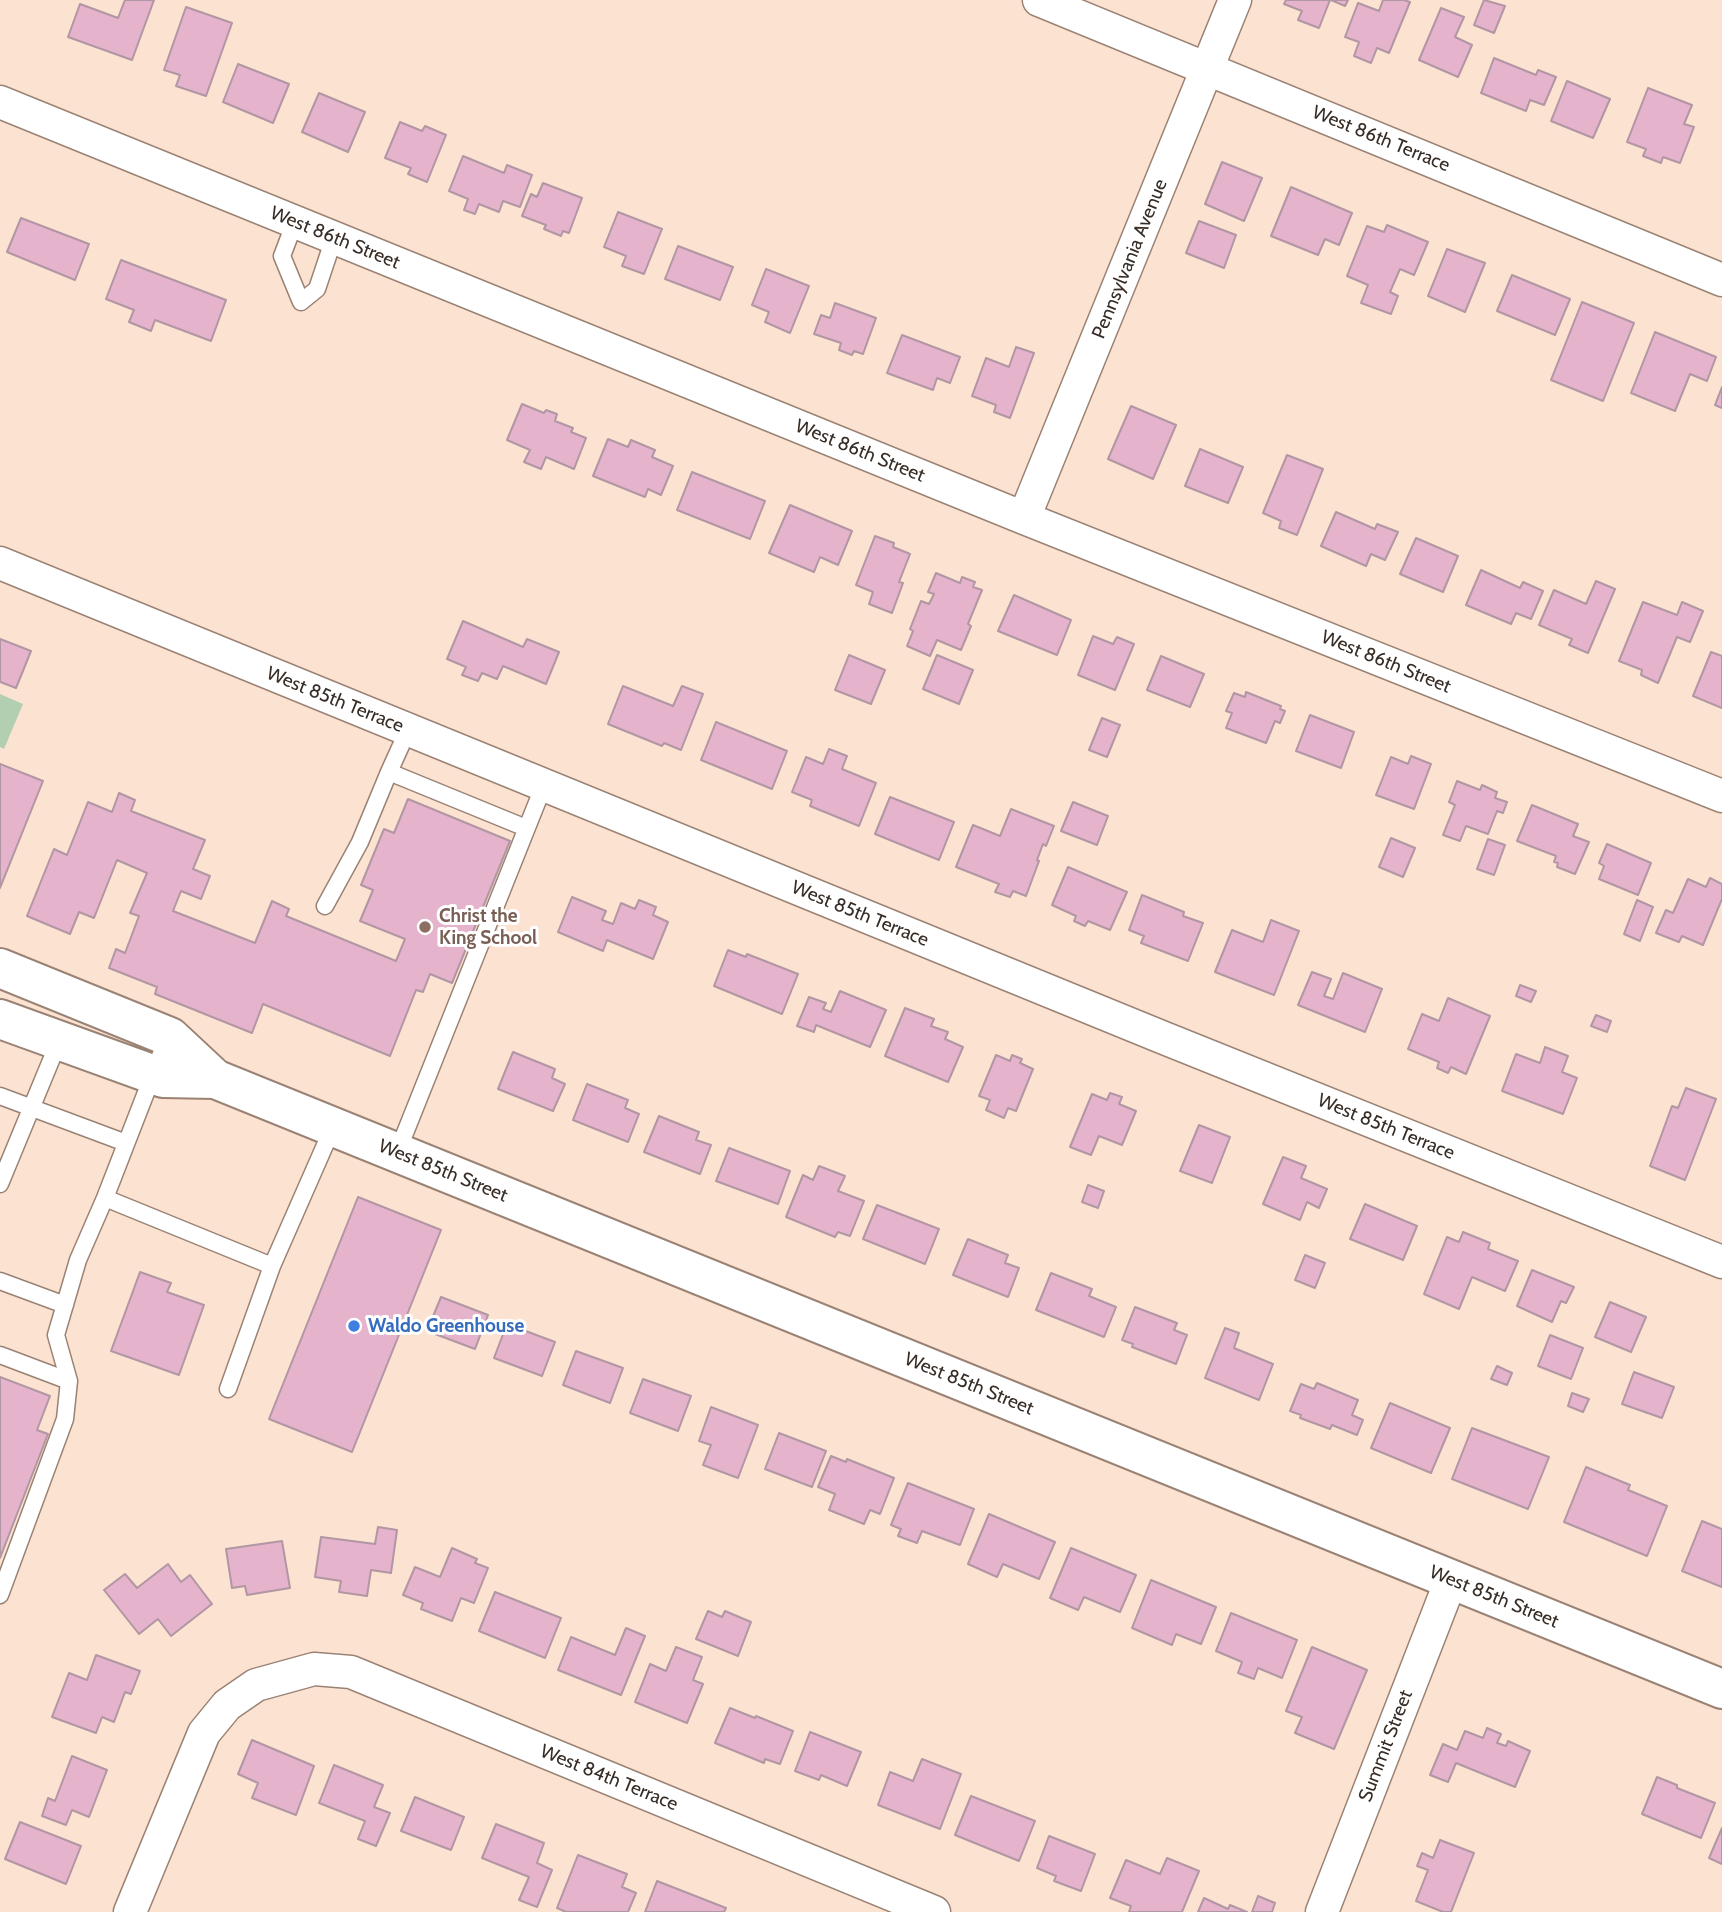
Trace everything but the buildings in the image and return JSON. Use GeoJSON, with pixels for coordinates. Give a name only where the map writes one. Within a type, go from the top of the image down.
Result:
{"type":"FeatureCollection","features":[{"type":"Feature","properties":{"kind":"main road","name":"West 85th Street"},"geometry":{"type":"LineString","coordinates":[[0,968],[167,1036],[215,1079],[1722,1689]]}},
{"type":"Feature","properties":{"kind":"main road","name":"West 85th Street"},"geometry":{"type":"LineString","coordinates":[[0,1020],[163,1078],[215,1079]]}},
{"type":"Feature","properties":{"kind":"street","name":"West 86th Terrace"},"geometry":{"type":"LineString","coordinates":[[1039,0],[1722,280]]}},
{"type":"Feature","properties":{"kind":"street","name":"Pennsylvania Avenue"},"geometry":{"type":"LineString","coordinates":[[1024,518],[1235,0]]}},
{"type":"Feature","properties":{"kind":"street","name":"West 86th Street"},"geometry":{"type":"LineString","coordinates":[[0,102],[1024,518],[1722,796]]}},
{"type":"Feature","properties":{"kind":"street","name":"West 85th Terrace"},"geometry":{"type":"LineString","coordinates":[[0,563],[1177,1044],[1722,1262]]}},
{"type":"Feature","properties":{"kind":"street","name":"Summit Street"},"geometry":{"type":"LineString","coordinates":[[1322,1912],[1451,1580]]}},
{"type":"Feature","properties":{"kind":"street","name":"West 84th Terrace"},"geometry":{"type":"LineString","coordinates":[[130,1912],[204,1733],[227,1705],[257,1685],[314,1669],[351,1672],[934,1912]]}},
{"type":"Feature","properties":{"kind":"lane"},"geometry":{"type":"LineString","coordinates":[[295,222],[282,256],[301,302],[317,289],[334,238]]}},
{"type":"Feature","properties":{"kind":"lane"},"geometry":{"type":"LineString","coordinates":[[325,906],[360,842],[408,730]]}},
{"type":"Feature","properties":{"kind":"lane"},"geometry":{"type":"LineString","coordinates":[[389,772],[526,828]]}},
{"type":"Feature","properties":{"kind":"lane"},"geometry":{"type":"LineString","coordinates":[[397,1153],[544,785]]}},
{"type":"Feature","properties":{"kind":"lane"},"geometry":{"type":"LineString","coordinates":[[0,1595],[65,1419],[69,1381],[56,1335],[78,1260],[105,1198],[167,1036]]}},
{"type":"Feature","properties":{"kind":"lane"},"geometry":{"type":"LineString","coordinates":[[0,1184],[59,1040]]}},
{"type":"Feature","properties":{"kind":"lane"},"geometry":{"type":"LineString","coordinates":[[0,1096],[126,1143]]}},
{"type":"Feature","properties":{"kind":"lane"},"geometry":{"type":"LineString","coordinates":[[228,1390],[272,1266],[333,1127]]}},
{"type":"Feature","properties":{"kind":"lane"},"geometry":{"type":"LineString","coordinates":[[105,1198],[272,1266]]}},
{"type":"Feature","properties":{"kind":"lane"},"geometry":{"type":"LineString","coordinates":[[0,1281],[65,1304]]}},
{"type":"Feature","properties":{"kind":"lane"},"geometry":{"type":"LineString","coordinates":[[0,1354],[69,1381]]}},
{"type":"Feature","properties":{"kind":"green space"},"geometry":{"type":"Polygon","coordinates":[[[0,694],[23,704],[4,749],[0,747],[0,694]]]}},
{"type":"Feature","properties":{"kind":"place","name":"Christ the King School"},"geometry":{"type":"Point","coordinates":[425,927]}},
{"type":"Feature","properties":{"kind":"place","name":"Waldo Greenhouse"},"geometry":{"type":"Point","coordinates":[354,1326]}}]}
